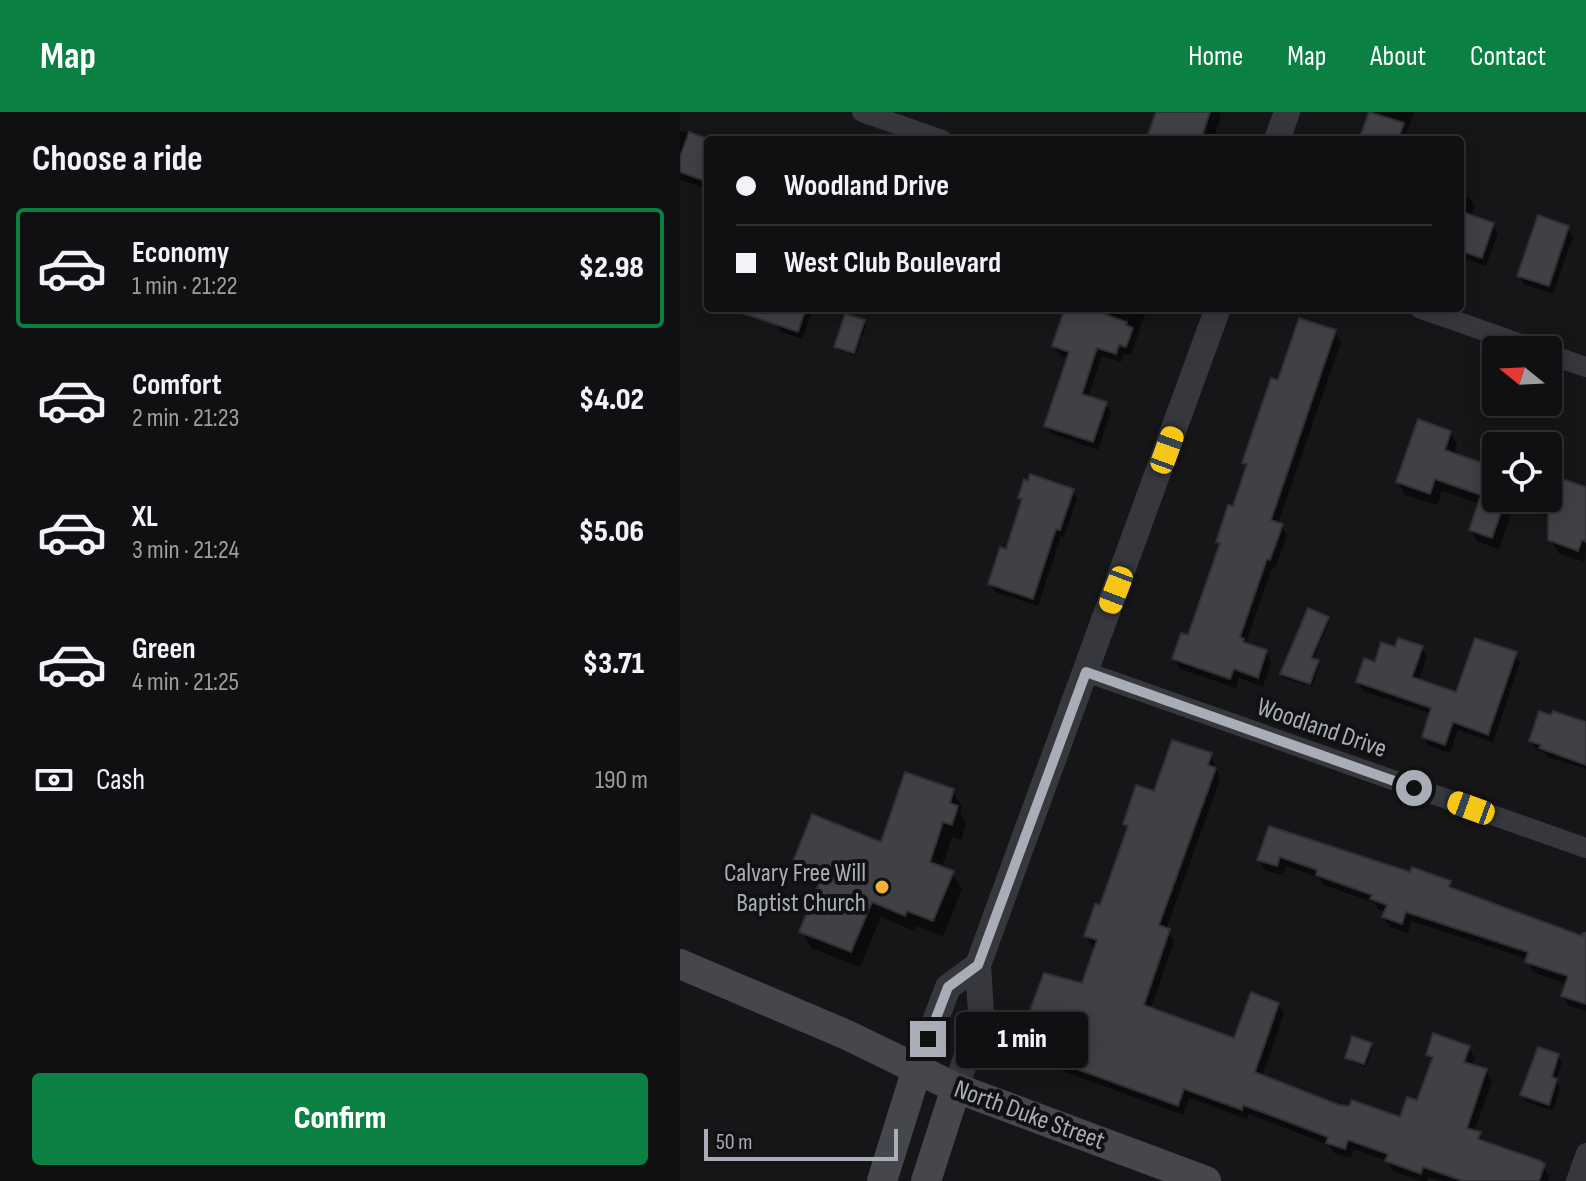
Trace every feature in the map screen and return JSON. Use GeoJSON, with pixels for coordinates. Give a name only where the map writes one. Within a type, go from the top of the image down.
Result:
{"type":"FeatureCollection","features":[{"type":"Feature","properties":{"kind":"main road","name":"North Duke Street"},"geometry":{"type":"LineString","coordinates":[[680,964],[847,1035],[956,1088],[1206,1181]]}},
{"type":"Feature","properties":{"kind":"main road"},"geometry":{"type":"LineString","coordinates":[[882,1181],[917,1069]]}},
{"type":"Feature","properties":{"kind":"main road"},"geometry":{"type":"LineString","coordinates":[[926,1181],[956,1088]]}},
{"type":"Feature","properties":{"kind":"street"},"geometry":{"type":"LineString","coordinates":[[862,112],[931,136]]}},
{"type":"Feature","properties":{"kind":"street"},"geometry":{"type":"LineString","coordinates":[[1278,136],[1287,112]]}},
{"type":"Feature","properties":{"kind":"street"},"geometry":{"type":"LineString","coordinates":[[956,1088],[981,1013],[978,965],[1217,312]]}},
{"type":"Feature","properties":{"kind":"street"},"geometry":{"type":"LineString","coordinates":[[1430,312],[1498,336]]}},
{"type":"Feature","properties":{"kind":"street"},"geometry":{"type":"LineString","coordinates":[[1562,359],[1586,367]]}},
{"type":"Feature","properties":{"kind":"street","name":"Woodland Drive"},"geometry":{"type":"LineString","coordinates":[[1086,672],[1586,848]]}},
{"type":"Feature","properties":{"kind":"street"},"geometry":{"type":"LineString","coordinates":[[917,1069],[948,987],[978,965]]}},
{"type":"Feature","properties":{"kind":"street"},"geometry":{"type":"LineString","coordinates":[[1576,1181],[1586,1153]]}},
{"type":"Feature","properties":{"kind":"building"},"geometry":{"type":"Polygon","coordinates":[[[1156,112],[1210,112],[1202,136],[1147,136],[1156,112]]]}},
{"type":"Feature","properties":{"kind":"building"},"geometry":{"type":"Polygon","coordinates":[[[1369,112],[1404,123],[1399,136],[1360,136],[1369,112]]]}},
{"type":"Feature","properties":{"kind":"building"},"geometry":{"type":"Polygon","coordinates":[[[689,132],[704,138],[704,181],[680,172],[680,157],[689,132]]]}},
{"type":"Feature","properties":{"kind":"building"},"geometry":{"type":"Polygon","coordinates":[[[1464,212],[1494,223],[1482,258],[1464,252],[1464,212]]]}},
{"type":"Feature","properties":{"kind":"building"},"geometry":{"type":"Polygon","coordinates":[[[1538,215],[1569,226],[1549,286],[1517,276],[1538,215]]]}},
{"type":"Feature","properties":{"kind":"building"},"geometry":{"type":"Polygon","coordinates":[[[739,312],[805,312],[798,332],[739,312]]]}},
{"type":"Feature","properties":{"kind":"building"},"geometry":{"type":"Polygon","coordinates":[[[1064,312],[1098,312],[1127,322],[1126,325],[1133,328],[1126,347],[1119,345],[1116,354],[1097,348],[1082,394],[1107,402],[1093,442],[1044,426],[1069,352],[1052,346],[1064,312]]]}},
{"type":"Feature","properties":{"kind":"building"},"geometry":{"type":"Polygon","coordinates":[[[845,314],[865,320],[854,353],[834,347],[845,314]]]}},
{"type":"Feature","properties":{"kind":"building"},"geometry":{"type":"Polygon","coordinates":[[[1299,318],[1336,330],[1271,520],[1283,524],[1270,560],[1267,559],[1240,637],[1244,639],[1243,642],[1267,650],[1258,678],[1234,669],[1230,679],[1172,659],[1181,633],[1188,635],[1220,543],[1216,542],[1228,505],[1233,506],[1247,464],[1242,463],[1271,378],[1278,380],[1299,318]]]}},
{"type":"Feature","properties":{"kind":"building"},"geometry":{"type":"Polygon","coordinates":[[[1418,419],[1451,431],[1445,450],[1482,463],[1482,496],[1435,479],[1430,494],[1396,482],[1418,419]]]}},
{"type":"Feature","properties":{"kind":"building"},"geometry":{"type":"Polygon","coordinates":[[[1030,474],[1074,489],[1060,530],[1056,529],[1033,599],[988,584],[1000,547],[1006,549],[1022,499],[1018,498],[1024,479],[1028,481],[1030,474]]]}},
{"type":"Feature","properties":{"kind":"building"},"geometry":{"type":"Polygon","coordinates":[[[1562,479],[1586,487],[1586,542],[1582,540],[1578,551],[1548,540],[1548,512],[1562,512],[1562,479]]]}},
{"type":"Feature","properties":{"kind":"building"},"geometry":{"type":"Polygon","coordinates":[[[1480,498],[1482,512],[1501,512],[1492,538],[1469,530],[1480,498]]]}},
{"type":"Feature","properties":{"kind":"building"},"geometry":{"type":"Polygon","coordinates":[[[1308,608],[1329,617],[1311,658],[1319,660],[1310,684],[1280,674],[1308,608]]]}},
{"type":"Feature","properties":{"kind":"building"},"geometry":{"type":"Polygon","coordinates":[[[1398,638],[1423,646],[1412,677],[1456,692],[1475,638],[1517,652],[1488,735],[1453,722],[1445,745],[1422,737],[1431,708],[1356,682],[1364,658],[1375,662],[1381,642],[1395,647],[1398,638]]]}},
{"type":"Feature","properties":{"kind":"building"},"geometry":{"type":"Polygon","coordinates":[[[1539,711],[1551,715],[1553,711],[1586,722],[1586,765],[1539,748],[1541,745],[1529,741],[1539,711]]]}},
{"type":"Feature","properties":{"kind":"building"},"geometry":{"type":"Polygon","coordinates":[[[1172,740],[1212,753],[1208,765],[1216,768],[1159,925],[1170,929],[1144,1005],[1234,1038],[1251,992],[1279,1003],[1255,1072],[1339,1105],[1349,1106],[1352,1100],[1400,1117],[1407,1097],[1417,1100],[1433,1057],[1426,1055],[1433,1033],[1470,1046],[1464,1062],[1487,1069],[1467,1128],[1481,1132],[1478,1139],[1541,1161],[1545,1164],[1539,1181],[1463,1181],[1423,1167],[1421,1174],[1385,1161],[1388,1154],[1348,1140],[1345,1149],[1326,1143],[1328,1137],[1243,1105],[1242,1110],[1184,1089],[1178,1106],[1016,1047],[1044,973],[1082,983],[1097,940],[1084,936],[1095,904],[1100,905],[1128,826],[1123,824],[1136,785],[1154,791],[1172,740]]]}},
{"type":"Feature","properties":{"kind":"building","name":"Calvary Free Will Baptist Church"},"geometry":{"type":"Polygon","coordinates":[[[905,772],[954,789],[950,803],[958,806],[952,825],[943,822],[930,862],[954,871],[933,921],[907,911],[905,916],[872,902],[851,952],[799,932],[822,876],[792,864],[812,814],[881,842],[905,772]]]}},
{"type":"Feature","properties":{"kind":"building"},"geometry":{"type":"Polygon","coordinates":[[[1269,826],[1410,872],[1412,867],[1451,881],[1449,887],[1582,936],[1586,933],[1586,1004],[1561,996],[1568,976],[1525,962],[1528,952],[1406,912],[1402,924],[1382,917],[1387,905],[1370,899],[1372,895],[1316,875],[1317,870],[1280,857],[1277,866],[1257,860],[1269,826]]]}},
{"type":"Feature","properties":{"kind":"building"},"geometry":{"type":"Polygon","coordinates":[[[1352,1036],[1372,1043],[1364,1064],[1345,1058],[1352,1036]]]}},
{"type":"Feature","properties":{"kind":"building"},"geometry":{"type":"Polygon","coordinates":[[[1538,1047],[1559,1054],[1552,1077],[1557,1079],[1549,1105],[1520,1095],[1538,1047]]]}},
{"type":"Feature","properties":{"kind":"place","name":"Calvary Free Will Baptist Church"},"geometry":{"type":"Point","coordinates":[882,887]}},
{"type":"Feature","properties":{"kind":"route"},"geometry":{"type":"LineString","coordinates":[[928,1039],[948,987],[978,965],[1086,672],[1414,788]]}}]}
